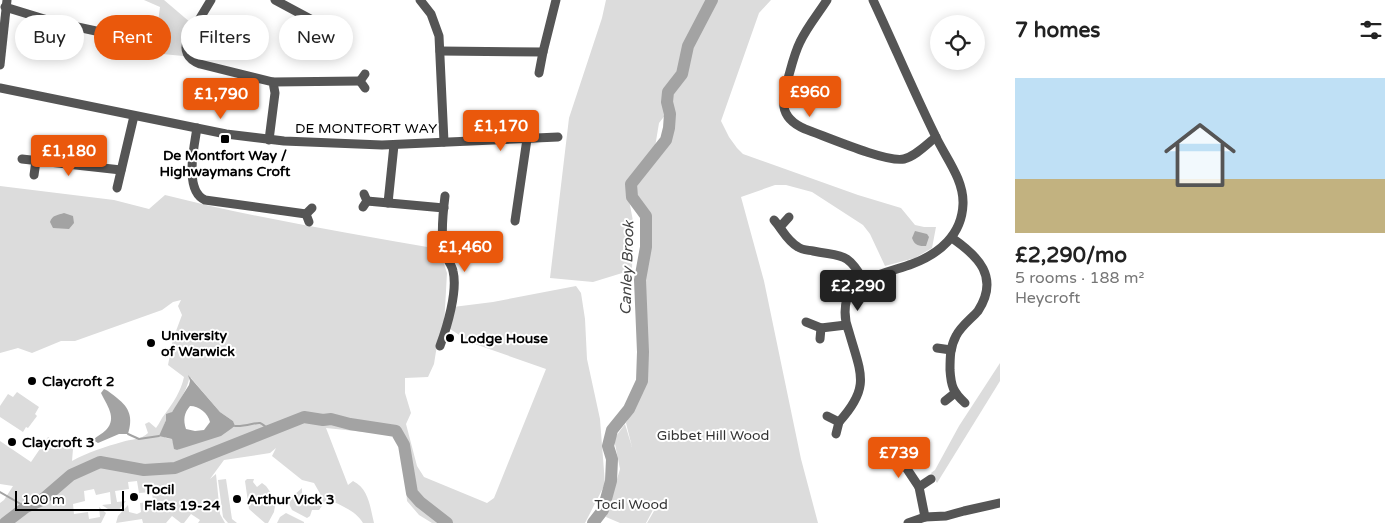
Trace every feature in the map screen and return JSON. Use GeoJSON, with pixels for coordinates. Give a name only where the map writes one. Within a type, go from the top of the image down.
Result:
{"type":"FeatureCollection","features":[{"type":"Feature","properties":{"kind":"street"},"geometry":{"type":"LineString","coordinates":[[211,0],[186,43],[188,57],[200,64],[273,82],[364,81]]}},
{"type":"Feature","properties":{"kind":"street"},"geometry":{"type":"LineString","coordinates":[[275,0],[303,15]]}},
{"type":"Feature","properties":{"kind":"street"},"geometry":{"type":"LineString","coordinates":[[420,0],[428,9],[436,24],[440,51],[444,142]]}},
{"type":"Feature","properties":{"kind":"street"},"geometry":{"type":"LineString","coordinates":[[539,73],[556,0]]}},
{"type":"Feature","properties":{"kind":"street"},"geometry":{"type":"LineString","coordinates":[[827,0],[796,51],[782,96],[784,109],[788,116],[796,125],[805,129],[888,158],[906,159],[936,137]]}},
{"type":"Feature","properties":{"kind":"street"},"geometry":{"type":"LineString","coordinates":[[836,434],[839,422],[856,402],[860,392],[861,380],[846,325],[848,297],[856,286],[864,281],[932,255],[942,248],[952,238],[958,226],[963,204],[962,189],[952,165],[936,137],[873,0]]}},
{"type":"Feature","properties":{"kind":"street"},"geometry":{"type":"LineString","coordinates":[[0,65],[6,3],[54,22],[94,31]]}},
{"type":"Feature","properties":{"kind":"street"},"geometry":{"type":"LineString","coordinates":[[440,51],[543,52]]}},
{"type":"Feature","properties":{"kind":"street"},"geometry":{"type":"LineString","coordinates":[[269,140],[274,93],[273,82]]}},
{"type":"Feature","properties":{"kind":"street","name":"DE MONTFORT WAY"},"geometry":{"type":"LineString","coordinates":[[0,88],[134,116],[269,140],[394,145],[558,137]]}},
{"type":"Feature","properties":{"kind":"street"},"geometry":{"type":"LineString","coordinates":[[117,188],[134,116]]}},
{"type":"Feature","properties":{"kind":"street"},"geometry":{"type":"LineString","coordinates":[[197,128],[192,168],[194,189],[200,198],[309,215]]}},
{"type":"Feature","properties":{"kind":"street"},"geometry":{"type":"LineString","coordinates":[[515,224],[527,139]]}},
{"type":"Feature","properties":{"kind":"street"},"geometry":{"type":"LineString","coordinates":[[388,203],[394,145]]}},
{"type":"Feature","properties":{"kind":"street"},"geometry":{"type":"LineString","coordinates":[[22,159],[121,170]]}},
{"type":"Feature","properties":{"kind":"street"},"geometry":{"type":"LineString","coordinates":[[34,175],[36,161]]}},
{"type":"Feature","properties":{"kind":"street"},"geometry":{"type":"LineString","coordinates":[[440,346],[456,298],[453,271],[445,254],[443,243],[445,196]]}},
{"type":"Feature","properties":{"kind":"street"},"geometry":{"type":"LineString","coordinates":[[365,201],[444,208]]}},
{"type":"Feature","properties":{"kind":"street"},"geometry":{"type":"LineString","coordinates":[[789,217],[777,223],[798,247],[817,252],[839,254],[857,269],[864,281]]}},
{"type":"Feature","properties":{"kind":"street"},"geometry":{"type":"LineString","coordinates":[[952,238],[980,260],[987,271],[989,282],[988,294],[984,302],[956,335],[951,350],[951,381],[954,393],[965,403]]}},
{"type":"Feature","properties":{"kind":"street"},"geometry":{"type":"LineString","coordinates":[[806,322],[821,328],[846,325]]}},
{"type":"Feature","properties":{"kind":"street"},"geometry":{"type":"LineString","coordinates":[[820,339],[821,328]]}},
{"type":"Feature","properties":{"kind":"street"},"geometry":{"type":"LineString","coordinates":[[937,348],[951,350]]}},
{"type":"Feature","properties":{"kind":"street"},"geometry":{"type":"LineString","coordinates":[[945,402],[954,393]]}},
{"type":"Feature","properties":{"kind":"street"},"geometry":{"type":"LineString","coordinates":[[827,416],[839,422]]}},
{"type":"Feature","properties":{"kind":"street"},"geometry":{"type":"LineString","coordinates":[[903,460],[919,487],[925,517]]}},
{"type":"Feature","properties":{"kind":"street"},"geometry":{"type":"LineString","coordinates":[[919,487],[931,479]]}},
{"type":"Feature","properties":{"kind":"street"},"geometry":{"type":"LineString","coordinates":[[908,523],[925,517],[946,516],[1000,503]]}},
{"type":"Feature","properties":{"kind":"green space"},"geometry":{"type":"Polygon","coordinates":[[[144,0],[164,0],[182,15],[181,56],[171,55],[171,15],[159,15],[160,7],[144,0]]]}},
{"type":"Feature","properties":{"kind":"green space"},"geometry":{"type":"Polygon","coordinates":[[[606,0],[771,0],[759,13],[721,121],[729,137],[743,154],[858,195],[901,208],[915,225],[936,227],[932,248],[915,258],[885,266],[870,234],[863,225],[812,192],[786,185],[775,185],[741,197],[764,281],[801,459],[818,523],[647,523],[654,508],[646,523],[620,523],[606,517],[620,469],[614,439],[625,424],[632,447],[626,423],[637,403],[645,381],[646,350],[643,278],[649,249],[650,214],[635,196],[633,184],[662,150],[672,130],[673,119],[670,109],[659,123],[655,147],[626,184],[633,221],[632,270],[593,282],[550,278],[569,118],[602,18],[606,0]]]}},
{"type":"Feature","properties":{"kind":"green space"},"geometry":{"type":"Polygon","coordinates":[[[0,186],[114,200],[149,209],[165,195],[267,218],[439,249],[447,273],[444,326],[437,345],[434,364],[428,377],[405,378],[405,393],[411,413],[406,424],[417,466],[424,477],[487,503],[494,498],[546,369],[472,343],[450,329],[453,307],[493,302],[576,286],[581,293],[585,319],[587,359],[600,419],[605,484],[585,523],[432,523],[419,515],[407,501],[405,477],[399,448],[394,435],[326,428],[348,485],[353,481],[366,494],[374,523],[363,523],[352,511],[327,499],[319,510],[312,510],[307,518],[292,510],[289,504],[293,496],[302,488],[302,494],[308,500],[322,497],[314,483],[302,480],[272,456],[276,448],[270,453],[224,460],[210,479],[216,474],[220,514],[225,523],[198,523],[200,520],[191,514],[184,523],[181,523],[172,516],[166,523],[143,523],[142,519],[116,523],[118,516],[128,505],[129,512],[137,514],[141,512],[140,503],[153,501],[152,492],[139,493],[137,481],[128,482],[129,489],[115,491],[117,502],[126,501],[118,511],[108,509],[102,505],[111,504],[110,492],[96,495],[94,489],[84,491],[85,501],[73,504],[74,514],[88,512],[89,519],[100,517],[99,507],[106,513],[101,523],[0,523],[0,503],[13,486],[0,484],[0,441],[31,462],[48,437],[66,449],[69,446],[73,449],[72,461],[103,448],[142,437],[148,433],[145,424],[149,422],[156,428],[176,397],[184,377],[168,365],[173,339],[182,315],[178,306],[181,300],[173,302],[162,310],[75,341],[61,341],[32,353],[18,348],[0,353],[0,186]],[[189,378],[179,403],[168,414],[161,434],[166,438],[172,439],[177,450],[234,427],[233,421],[220,412],[189,378]]]}},
{"type":"Feature","properties":{"kind":"green space"},"geometry":{"type":"Polygon","coordinates":[[[1000,363],[1000,381],[937,483],[931,473],[935,470],[959,426],[1000,363]]]}},
{"type":"Feature","properties":{"kind":"green space"},"geometry":{"type":"Polygon","coordinates":[[[17,392],[39,407],[35,414],[37,416],[23,432],[0,417],[0,406],[8,394],[13,397],[17,392]]]}},
{"type":"Feature","properties":{"kind":"green space"},"geometry":{"type":"Polygon","coordinates":[[[226,479],[232,519],[237,523],[228,523],[223,517],[218,480],[226,479]]]}},
{"type":"Feature","properties":{"kind":"green space"},"geometry":{"type":"Polygon","coordinates":[[[247,479],[254,479],[253,482],[257,487],[262,483],[276,500],[274,512],[268,523],[265,523],[249,509],[245,481],[247,479]]]}},
{"type":"Feature","properties":{"kind":"green space"},"geometry":{"type":"Polygon","coordinates":[[[286,513],[304,523],[277,523],[280,517],[286,513]]]}},
{"type":"Feature","properties":{"kind":"shaded area"},"geometry":{"type":"Polygon","coordinates":[[[64,213],[73,216],[74,223],[69,229],[53,228],[50,222],[52,218],[64,213]]]}},
{"type":"Feature","properties":{"kind":"shaded area"},"geometry":{"type":"Polygon","coordinates":[[[915,231],[927,234],[929,237],[926,246],[919,246],[914,243],[912,238],[915,231]]]}},
{"type":"Feature","properties":{"kind":"shaded area"},"geometry":{"type":"Polygon","coordinates":[[[188,375],[220,412],[233,421],[235,426],[221,436],[177,450],[174,449],[172,439],[159,436],[166,420],[166,414],[172,412],[190,381],[188,375]],[[190,406],[185,414],[186,429],[204,430],[210,422],[209,419],[203,411],[197,407],[190,406]]]}},
{"type":"Feature","properties":{"kind":"shaded area"},"geometry":{"type":"Polygon","coordinates":[[[104,389],[125,406],[128,410],[130,423],[128,434],[119,434],[98,443],[93,440],[106,430],[111,421],[110,411],[101,393],[104,389]]]}},
{"type":"Feature","properties":{"kind":"waterway","name":"Canley Brook"},"geometry":{"type":"LineString","coordinates":[[593,523],[603,510],[611,481],[612,459],[608,446],[612,430],[629,409],[642,381],[643,352],[640,280],[646,247],[646,216],[632,197],[631,184],[666,140],[670,114],[667,102],[668,92],[682,74],[688,46],[712,0]]}},
{"type":"Feature","properties":{"kind":"waterway"},"geometry":{"type":"LineString","coordinates":[[5,523],[26,507],[42,500],[71,475],[100,462],[144,470],[175,468],[304,417],[323,420],[331,419],[396,431],[404,445],[412,493],[420,502],[447,523]]}},
{"type":"Feature","properties":{"kind":"waterway"},"geometry":{"type":"LineString","coordinates":[[235,426],[260,423],[270,431]]}},
{"type":"Feature","properties":{"kind":"waterway"},"geometry":{"type":"LineString","coordinates":[[128,434],[139,439],[159,436]]}},
{"type":"Feature","properties":{"kind":"waterway"},"geometry":{"type":"LineString","coordinates":[[0,492],[26,507]]}},
{"type":"Feature","properties":{"kind":"place","name":"De Montfort Way / Highwaymans Croft"},"geometry":{"type":"Point","coordinates":[225,139]}},
{"type":"Feature","properties":{"kind":"place","name":"Lodge House"},"geometry":{"type":"Point","coordinates":[450,338]}},
{"type":"Feature","properties":{"kind":"place","name":"University of Warwick"},"geometry":{"type":"Point","coordinates":[151,343]}},
{"type":"Feature","properties":{"kind":"place","name":"Claycroft 2"},"geometry":{"type":"Point","coordinates":[32,381]}},
{"type":"Feature","properties":{"kind":"place","name":"Claycroft 3"},"geometry":{"type":"Point","coordinates":[12,442]}},
{"type":"Feature","properties":{"kind":"place","name":"Tocil Flats 19-24"},"geometry":{"type":"Point","coordinates":[134,497]}},
{"type":"Feature","properties":{"kind":"place","name":"Arthur Vick 3"},"geometry":{"type":"Point","coordinates":[237,499]}},
{"type":"Feature","properties":{"kind":"park label","name":"Gibbet Hill Wood"},"geometry":{"type":"Point","coordinates":[713,435]}},
{"type":"Feature","properties":{"kind":"park label","name":"Tocil Wood"},"geometry":{"type":"Point","coordinates":[631,504]}}]}
